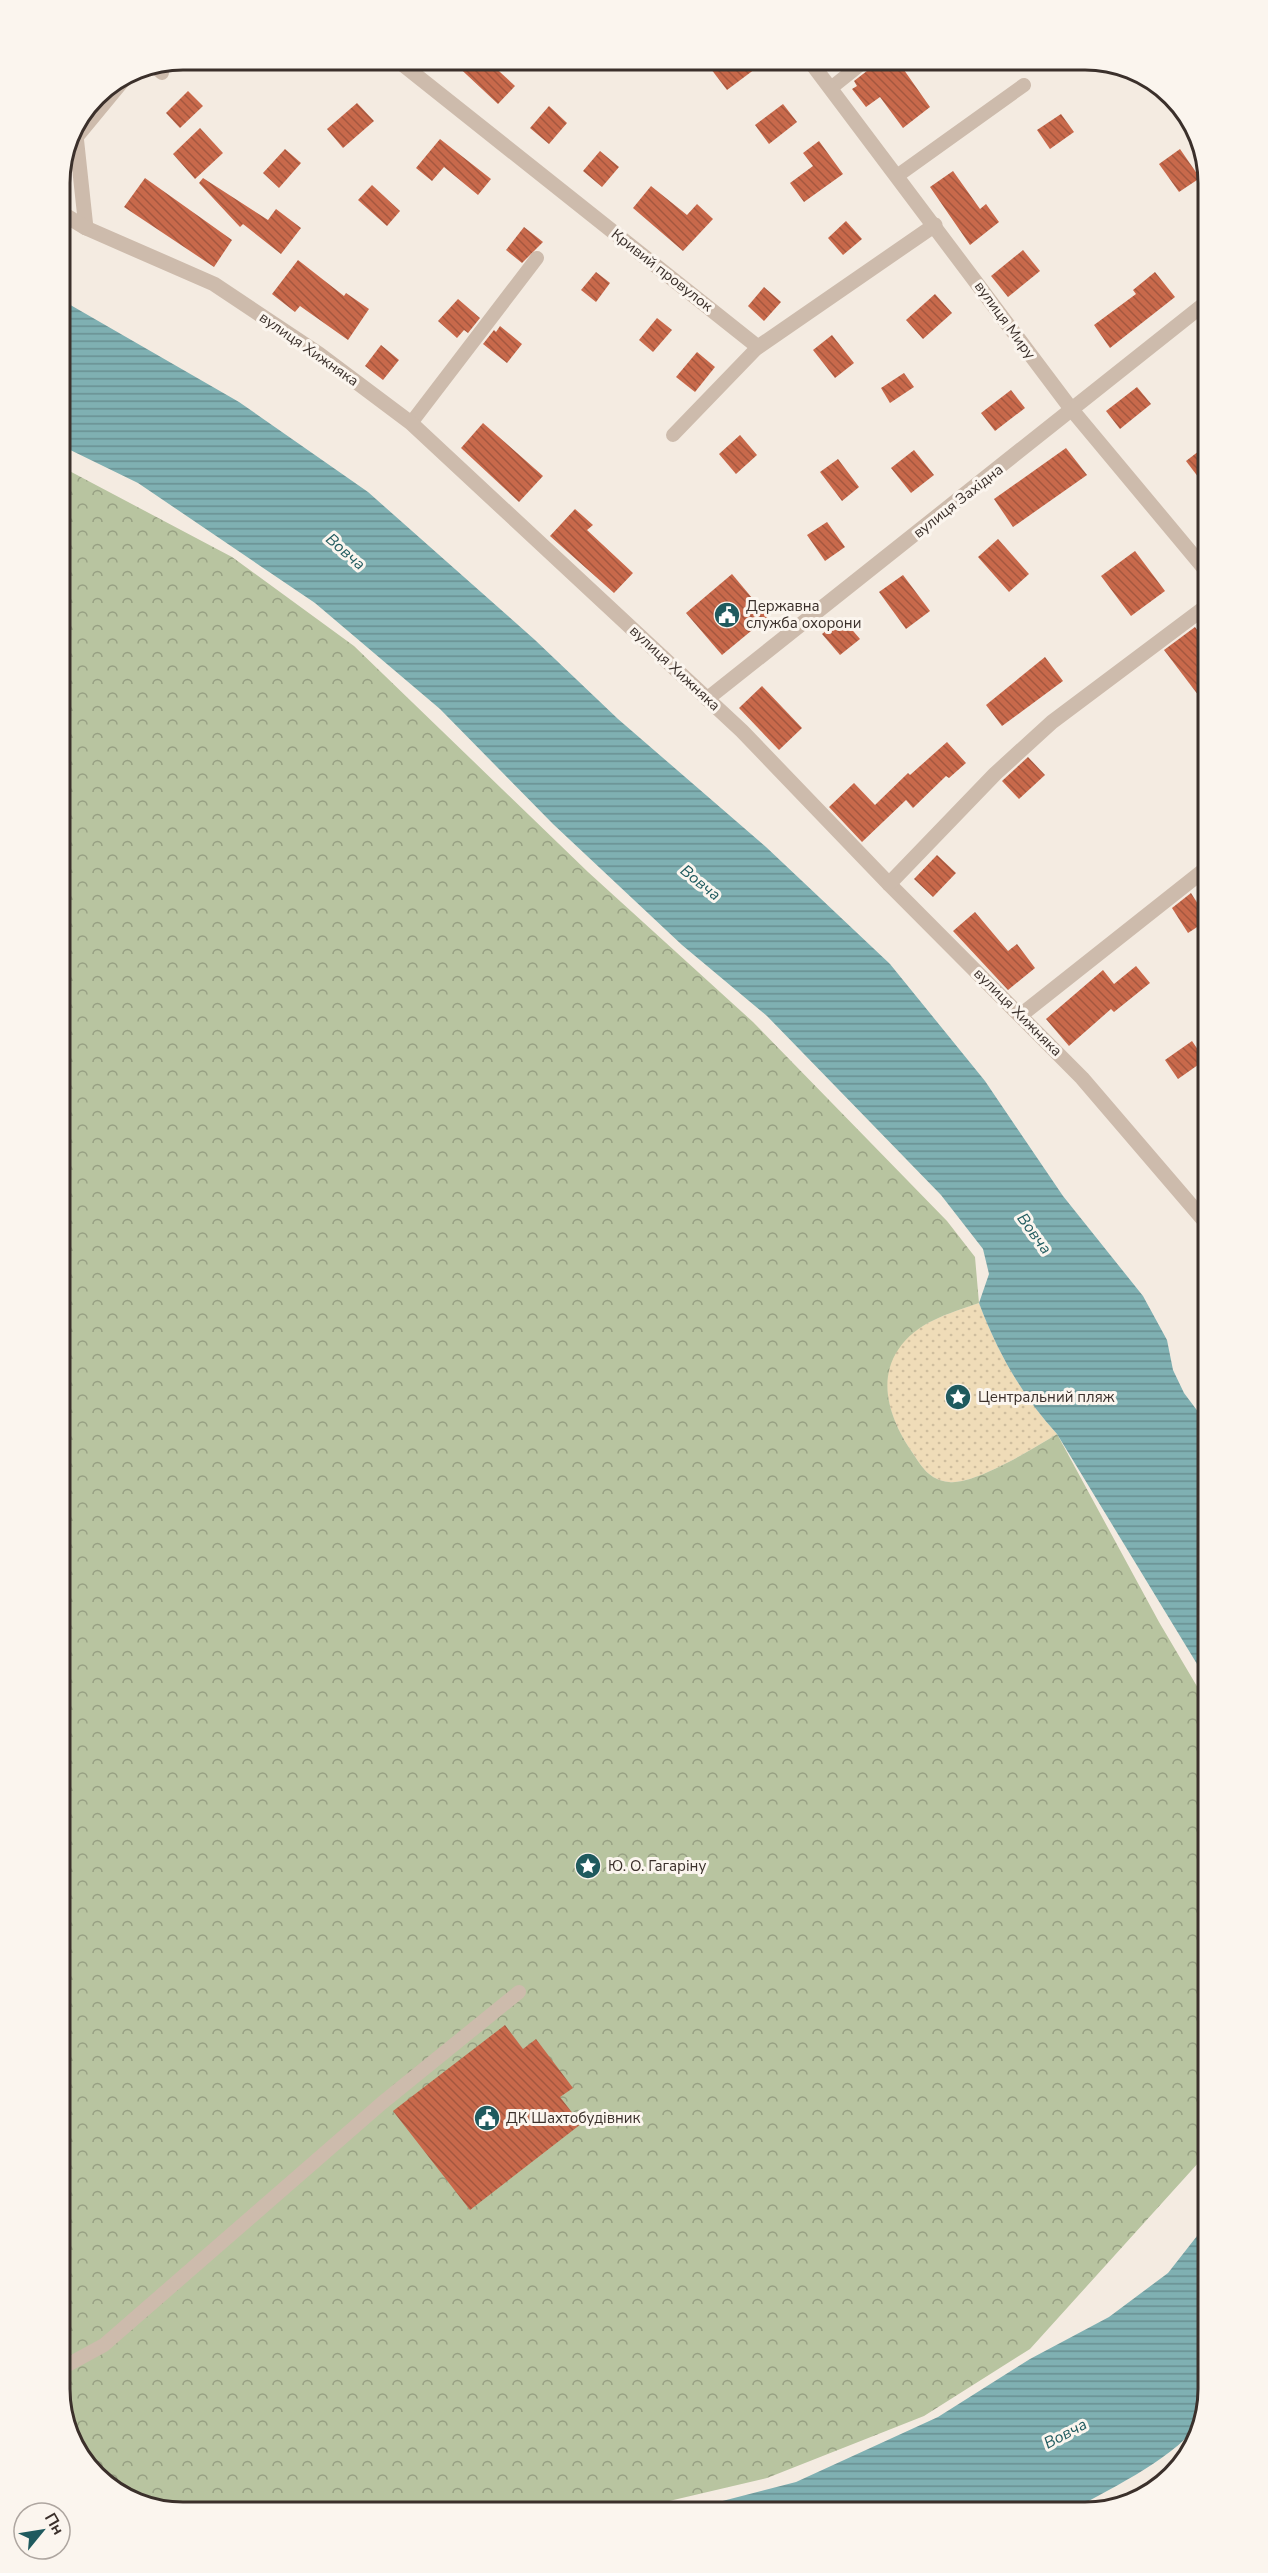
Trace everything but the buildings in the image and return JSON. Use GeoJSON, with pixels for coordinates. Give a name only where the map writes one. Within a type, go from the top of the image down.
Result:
{"type":"FeatureCollection","features":[{"type":"Feature","properties":{"kind":"street","name":"Кривий провулок"},"geometry":{"type":"LineString","coordinates":[[410,70],[758,347]]}},
{"type":"Feature","properties":{"kind":"street","name":"вулиця Миру"},"geometry":{"type":"LineString","coordinates":[[817,71],[1072,411],[1198,561]]}},
{"type":"Feature","properties":{"kind":"street"},"geometry":{"type":"LineString","coordinates":[[77,146],[86,228]]}},
{"type":"Feature","properties":{"kind":"street","name":"вулиця Хижняка"},"geometry":{"type":"LineString","coordinates":[[71,219],[86,228],[214,284],[319,354],[411,423],[742,731],[889,884],[1082,1078],[1198,1213]]}},
{"type":"Feature","properties":{"kind":"street"},"geometry":{"type":"LineString","coordinates":[[758,347],[935,225]]}},
{"type":"Feature","properties":{"kind":"street","name":"вулиця Західна"},"geometry":{"type":"LineString","coordinates":[[707,699],[1198,309]]}},
{"type":"Feature","properties":{"kind":"street"},"geometry":{"type":"LineString","coordinates":[[889,884],[995,774],[1052,722],[1198,612]]}},
{"type":"Feature","properties":{"kind":"street"},"geometry":{"type":"LineString","coordinates":[[1021,1015],[1198,875]]}},
{"type":"Feature","properties":{"kind":"lane"},"geometry":{"type":"LineString","coordinates":[[831,88],[853,71]]}},
{"type":"Feature","properties":{"kind":"lane"},"geometry":{"type":"LineString","coordinates":[[897,176],[1024,85]]}},
{"type":"Feature","properties":{"kind":"lane"},"geometry":{"type":"LineString","coordinates":[[411,423],[537,258]]}},
{"type":"Feature","properties":{"kind":"lane"},"geometry":{"type":"LineString","coordinates":[[673,435],[758,347]]}},
{"type":"Feature","properties":{"kind":"lane"},"geometry":{"type":"LineString","coordinates":[[70,2364],[104,2345],[382,2103],[519,1992]]}},
{"type":"Feature","properties":{"kind":"sand","name":"Центральний пляж"},"geometry":{"type":"Polygon","coordinates":[[[979,1303],[994,1338],[1022,1389],[1057,1434],[989,1472],[960,1481],[942,1481],[931,1476],[923,1468],[898,1428],[889,1402],[888,1376],[897,1350],[913,1332],[934,1320],[979,1303]]]}},
{"type":"Feature","properties":{"kind":"green space"},"geometry":{"type":"Polygon","coordinates":[[[71,472],[232,557],[354,646],[588,872],[753,1022],[947,1221],[975,1257],[979,1303],[944,1315],[923,1326],[905,1340],[898,1350],[891,1363],[887,1389],[898,1428],[927,1472],[936,1479],[949,1482],[974,1478],[989,1472],[1057,1434],[1159,1622],[1198,1688],[1198,2163],[1030,2349],[924,2416],[767,2478],[665,2502],[168,2502],[140,2494],[115,2479],[94,2458],[79,2433],[74,2419],[70,2390],[71,472]]]}},
{"type":"Feature","properties":{"kind":"water","name":"Вовча"},"geometry":{"type":"Polygon","coordinates":[[[71,305],[239,402],[368,492],[535,640],[618,719],[766,847],[890,964],[985,1081],[1063,1196],[1143,1296],[1167,1340],[1173,1370],[1184,1393],[1198,1412],[1198,1666],[1057,1434],[1022,1389],[1002,1356],[979,1303],[989,1274],[983,1249],[941,1195],[767,1016],[682,945],[553,824],[440,709],[315,603],[138,483],[71,450],[71,305]]]}},
{"type":"Feature","properties":{"kind":"water","name":"Вовча"},"geometry":{"type":"Polygon","coordinates":[[[1198,2235],[1198,2390],[1192,2426],[1188,2436],[1170,2452],[1136,2475],[1087,2502],[719,2502],[796,2482],[938,2417],[1030,2359],[1109,2317],[1168,2273],[1198,2235]]]}},
{"type":"Feature","properties":{"kind":"place","name":"Державна служба охорони"},"geometry":{"type":"Point","coordinates":[727,615]}},
{"type":"Feature","properties":{"kind":"place","name":"Центральний пляж"},"geometry":{"type":"Point","coordinates":[958,1397]}},
{"type":"Feature","properties":{"kind":"place","name":"Ю. О. Гагаріну"},"geometry":{"type":"Point","coordinates":[588,1866]}},
{"type":"Feature","properties":{"kind":"place","name":"ДК Шахтобудівник"},"geometry":{"type":"Point","coordinates":[487,2118]}}]}
